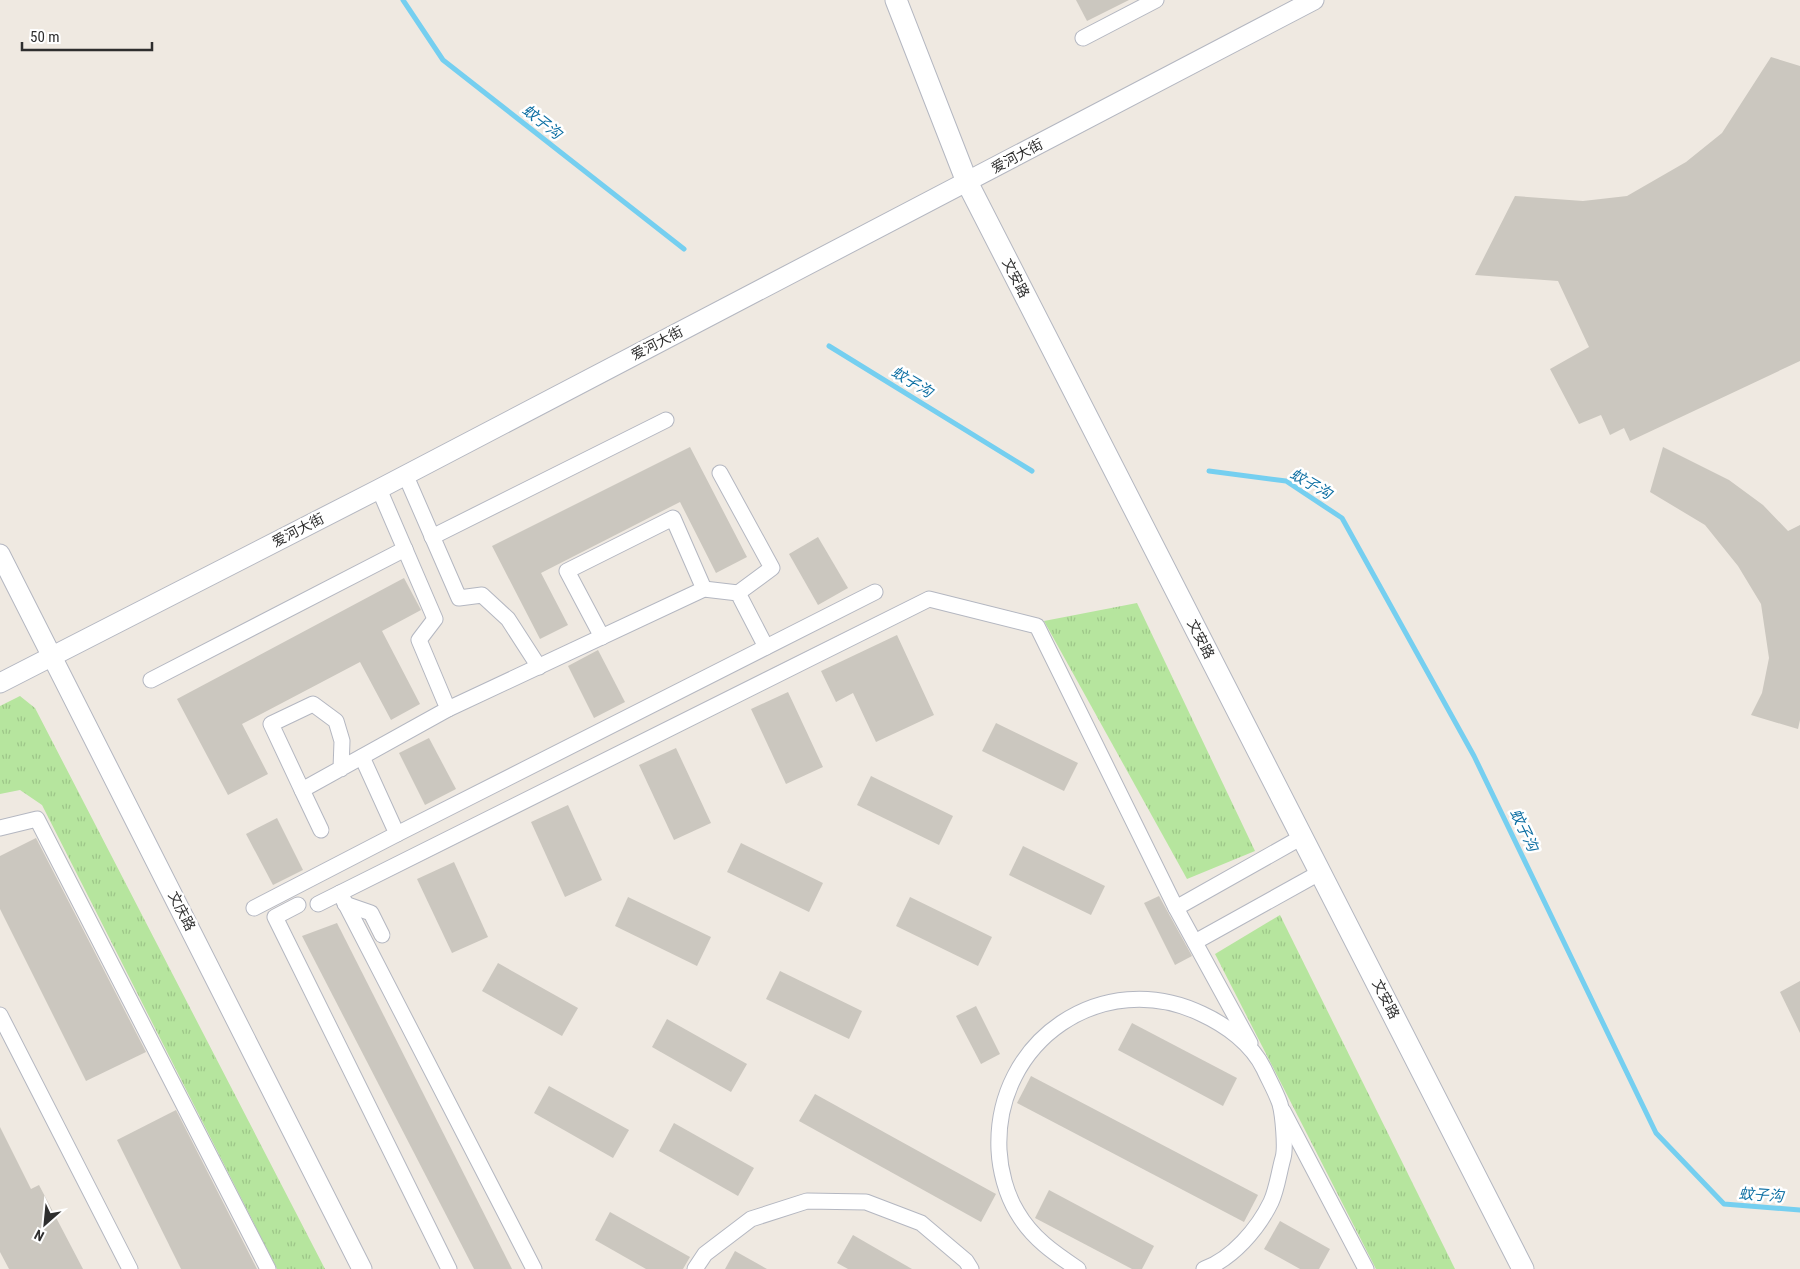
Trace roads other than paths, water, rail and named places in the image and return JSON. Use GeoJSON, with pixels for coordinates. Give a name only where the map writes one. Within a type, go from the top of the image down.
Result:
{"type":"FeatureCollection","features":[{"type":"Feature","properties":{"kind":"main road","name":"文安路"},"geometry":{"type":"LineString","coordinates":[[896,0],[967,182],[1524,1269]]}},
{"type":"Feature","properties":{"kind":"street"},"geometry":{"type":"LineString","coordinates":[[1083,38],[1156,0]]}},
{"type":"Feature","properties":{"kind":"street","name":"爱河大街"},"geometry":{"type":"LineString","coordinates":[[0,683],[54,657],[1314,0]]}},
{"type":"Feature","properties":{"kind":"street"},"geometry":{"type":"LineString","coordinates":[[432,537],[666,420]]}},
{"type":"Feature","properties":{"kind":"street"},"geometry":{"type":"LineString","coordinates":[[302,790],[448,710],[602,637],[704,589],[738,592],[772,568],[720,473]]}},
{"type":"Feature","properties":{"kind":"street"},"geometry":{"type":"LineString","coordinates":[[405,474],[459,598],[482,595],[508,619],[539,667]]}},
{"type":"Feature","properties":{"kind":"street"},"geometry":{"type":"LineString","coordinates":[[379,488],[435,619],[419,640],[448,710]]}},
{"type":"Feature","properties":{"kind":"street"},"geometry":{"type":"LineString","coordinates":[[602,637],[567,571],[673,518],[704,589]]}},
{"type":"Feature","properties":{"kind":"street"},"geometry":{"type":"LineString","coordinates":[[151,680],[405,549]]}},
{"type":"Feature","properties":{"kind":"street","name":"文庆路"},"geometry":{"type":"LineString","coordinates":[[0,554],[54,657],[362,1269]]}},
{"type":"Feature","properties":{"kind":"street"},"geometry":{"type":"LineString","coordinates":[[738,592],[766,647]]}},
{"type":"Feature","properties":{"kind":"street"},"geometry":{"type":"LineString","coordinates":[[254,908],[875,592]]}},
{"type":"Feature","properties":{"kind":"street"},"geometry":{"type":"LineString","coordinates":[[318,904],[343,898],[929,599],[1037,626],[1176,908],[1259,1060],[1280,1105],[1366,1269]]}},
{"type":"Feature","properties":{"kind":"street"},"geometry":{"type":"LineString","coordinates":[[321,830],[271,724],[313,704],[336,721],[342,741],[341,769]]}},
{"type":"Feature","properties":{"kind":"street"},"geometry":{"type":"LineString","coordinates":[[362,757],[397,834]]}},
{"type":"Feature","properties":{"kind":"street"},"geometry":{"type":"LineString","coordinates":[[0,828],[37,819],[268,1269]]}},
{"type":"Feature","properties":{"kind":"street"},"geometry":{"type":"LineString","coordinates":[[1176,908],[1302,837]]}},
{"type":"Feature","properties":{"kind":"street"},"geometry":{"type":"LineString","coordinates":[[1194,942],[1321,872]]}},
{"type":"Feature","properties":{"kind":"street"},"geometry":{"type":"LineString","coordinates":[[343,898],[371,913],[382,935]]}},
{"type":"Feature","properties":{"kind":"street"},"geometry":{"type":"LineString","coordinates":[[343,898],[534,1269]]}},
{"type":"Feature","properties":{"kind":"street"},"geometry":{"type":"LineString","coordinates":[[298,905],[275,917],[449,1269]]}},
{"type":"Feature","properties":{"kind":"street"},"geometry":{"type":"LineString","coordinates":[[1078,1269],[1044,1247],[1016,1212],[1000,1170],[998,1126],[1012,1078],[1041,1038],[1082,1010],[1130,998],[1179,1003],[1224,1024],[1259,1060]]}},
{"type":"Feature","properties":{"kind":"street"},"geometry":{"type":"LineString","coordinates":[[0,1015],[130,1269]]}},
{"type":"Feature","properties":{"kind":"street"},"geometry":{"type":"LineString","coordinates":[[1204,1269],[1211,1266],[1246,1239],[1271,1202],[1284,1154],[1280,1105]]}},
{"type":"Feature","properties":{"kind":"street"},"geometry":{"type":"LineString","coordinates":[[695,1269],[705,1254],[751,1219],[807,1200],[866,1202],[921,1223],[966,1261],[971,1269]]}},
{"type":"Feature","properties":{"kind":"waterway","name":"蚊子沟"},"geometry":{"type":"LineString","coordinates":[[403,0],[443,60],[684,249]]}},
{"type":"Feature","properties":{"kind":"waterway","name":"蚊子沟"},"geometry":{"type":"LineString","coordinates":[[829,346],[1032,471]]}},
{"type":"Feature","properties":{"kind":"waterway","name":"蚊子沟"},"geometry":{"type":"LineString","coordinates":[[1209,471],[1286,481],[1342,518],[1474,756],[1656,1133],[1724,1204],[1800,1210]]}}]}
